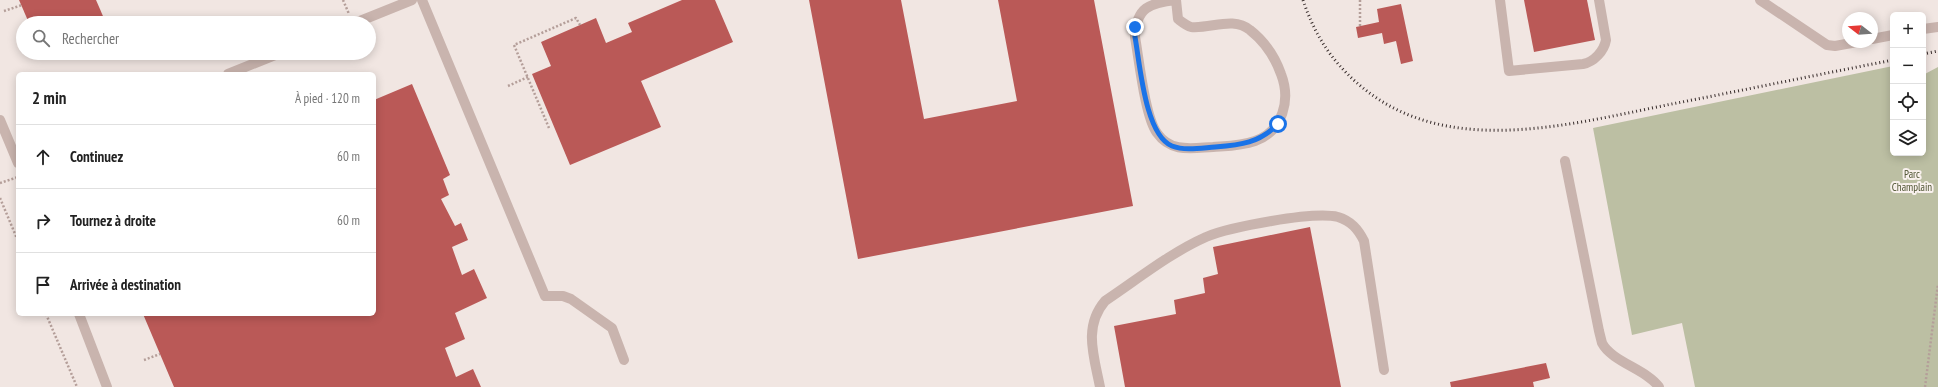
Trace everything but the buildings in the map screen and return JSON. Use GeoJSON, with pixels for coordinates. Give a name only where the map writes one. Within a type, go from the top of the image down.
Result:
{"type":"FeatureCollection","features":[{"type":"Feature","properties":{"kind":"street"},"geometry":{"type":"LineString","coordinates":[[372,16],[412,0]]}},
{"type":"Feature","properties":{"kind":"street"},"geometry":{"type":"LineString","coordinates":[[422,0],[545,296],[557,295],[571,299],[612,328],[624,360]]}},
{"type":"Feature","properties":{"kind":"street"},"geometry":{"type":"LineString","coordinates":[[1176,0],[1178,19],[1190,27],[1244,21],[1268,49],[1282,76],[1286,96],[1282,116],[1278,124],[1270,132],[1255,141],[1235,146],[1181,149],[1164,142],[1157,133],[1150,120],[1135,37],[1135,27],[1138,17],[1150,5],[1176,0]]}},
{"type":"Feature","properties":{"kind":"street"},"geometry":{"type":"LineString","coordinates":[[1500,0],[1509,72],[1590,62],[1605,46],[1606,40],[1599,0]]}},
{"type":"Feature","properties":{"kind":"street"},"geometry":{"type":"LineString","coordinates":[[1760,0],[1827,45],[1842,45]]}},
{"type":"Feature","properties":{"kind":"street"},"geometry":{"type":"LineString","coordinates":[[1926,29],[1938,27]]}},
{"type":"Feature","properties":{"kind":"street"},"geometry":{"type":"LineString","coordinates":[[1878,38],[1890,36]]}},
{"type":"Feature","properties":{"kind":"street"},"geometry":{"type":"LineString","coordinates":[[233,72],[263,60]]}},
{"type":"Feature","properties":{"kind":"street"},"geometry":{"type":"LineString","coordinates":[[0,120],[16,158]]}},
{"type":"Feature","properties":{"kind":"street"},"geometry":{"type":"LineString","coordinates":[[1565,161],[1598,331],[1603,344],[1609,351],[1646,375],[1660,387]]}},
{"type":"Feature","properties":{"kind":"street"},"geometry":{"type":"LineString","coordinates":[[1100,387],[1091,331],[1098,309],[1105,301],[1171,257],[1205,238],[1224,230],[1324,215],[1351,223],[1359,232],[1364,241],[1384,370]]}},
{"type":"Feature","properties":{"kind":"street"},"geometry":{"type":"LineString","coordinates":[[79,316],[107,387]]}},
{"type":"Feature","properties":{"kind":"path"},"geometry":{"type":"LineString","coordinates":[[343,0],[349,14]]}},
{"type":"Feature","properties":{"kind":"path"},"geometry":{"type":"LineString","coordinates":[[1360,0],[1360,26]]}},
{"type":"Feature","properties":{"kind":"path"},"geometry":{"type":"LineString","coordinates":[[4,11],[22,5]]}},
{"type":"Feature","properties":{"kind":"path"},"geometry":{"type":"LineString","coordinates":[[549,128],[514,45],[576,18],[580,25]]}},
{"type":"Feature","properties":{"kind":"path"},"geometry":{"type":"LineString","coordinates":[[508,86],[528,77]]}},
{"type":"Feature","properties":{"kind":"path"},"geometry":{"type":"LineString","coordinates":[[0,183],[16,178]]}},
{"type":"Feature","properties":{"kind":"path"},"geometry":{"type":"LineString","coordinates":[[0,198],[9,224],[16,237]]}},
{"type":"Feature","properties":{"kind":"path"},"geometry":{"type":"LineString","coordinates":[[1925,387],[1938,284]]}},
{"type":"Feature","properties":{"kind":"path"},"geometry":{"type":"LineString","coordinates":[[47,316],[77,387]]}},
{"type":"Feature","properties":{"kind":"path"},"geometry":{"type":"LineString","coordinates":[[144,360],[160,354]]}},
{"type":"Feature","properties":{"kind":"green space","name":"Parc Champlain"},"geometry":{"type":"Polygon","coordinates":[[[1890,67],[1890,156],[1926,156],[1926,73],[1938,67],[1938,387],[1695,387],[1682,323],[1632,335],[1593,128],[1890,67]]]}},
{"type":"Feature","properties":{"kind":"railway"},"geometry":{"type":"LineString","coordinates":[[1303,0],[1312,24],[1324,45],[1338,64],[1356,82],[1391,107],[1429,122],[1469,129],[1511,130],[1553,126],[1890,61]]}},
{"type":"Feature","properties":{"kind":"railway"},"geometry":{"type":"LineString","coordinates":[[1926,53],[1938,51]]}},
{"type":"Feature","properties":{"kind":"route"},"geometry":{"type":"LineString","coordinates":[[1135,27],[1135,37],[1150,120],[1164,142],[1181,149],[1235,146],[1255,141],[1270,132],[1278,124]]}}]}
